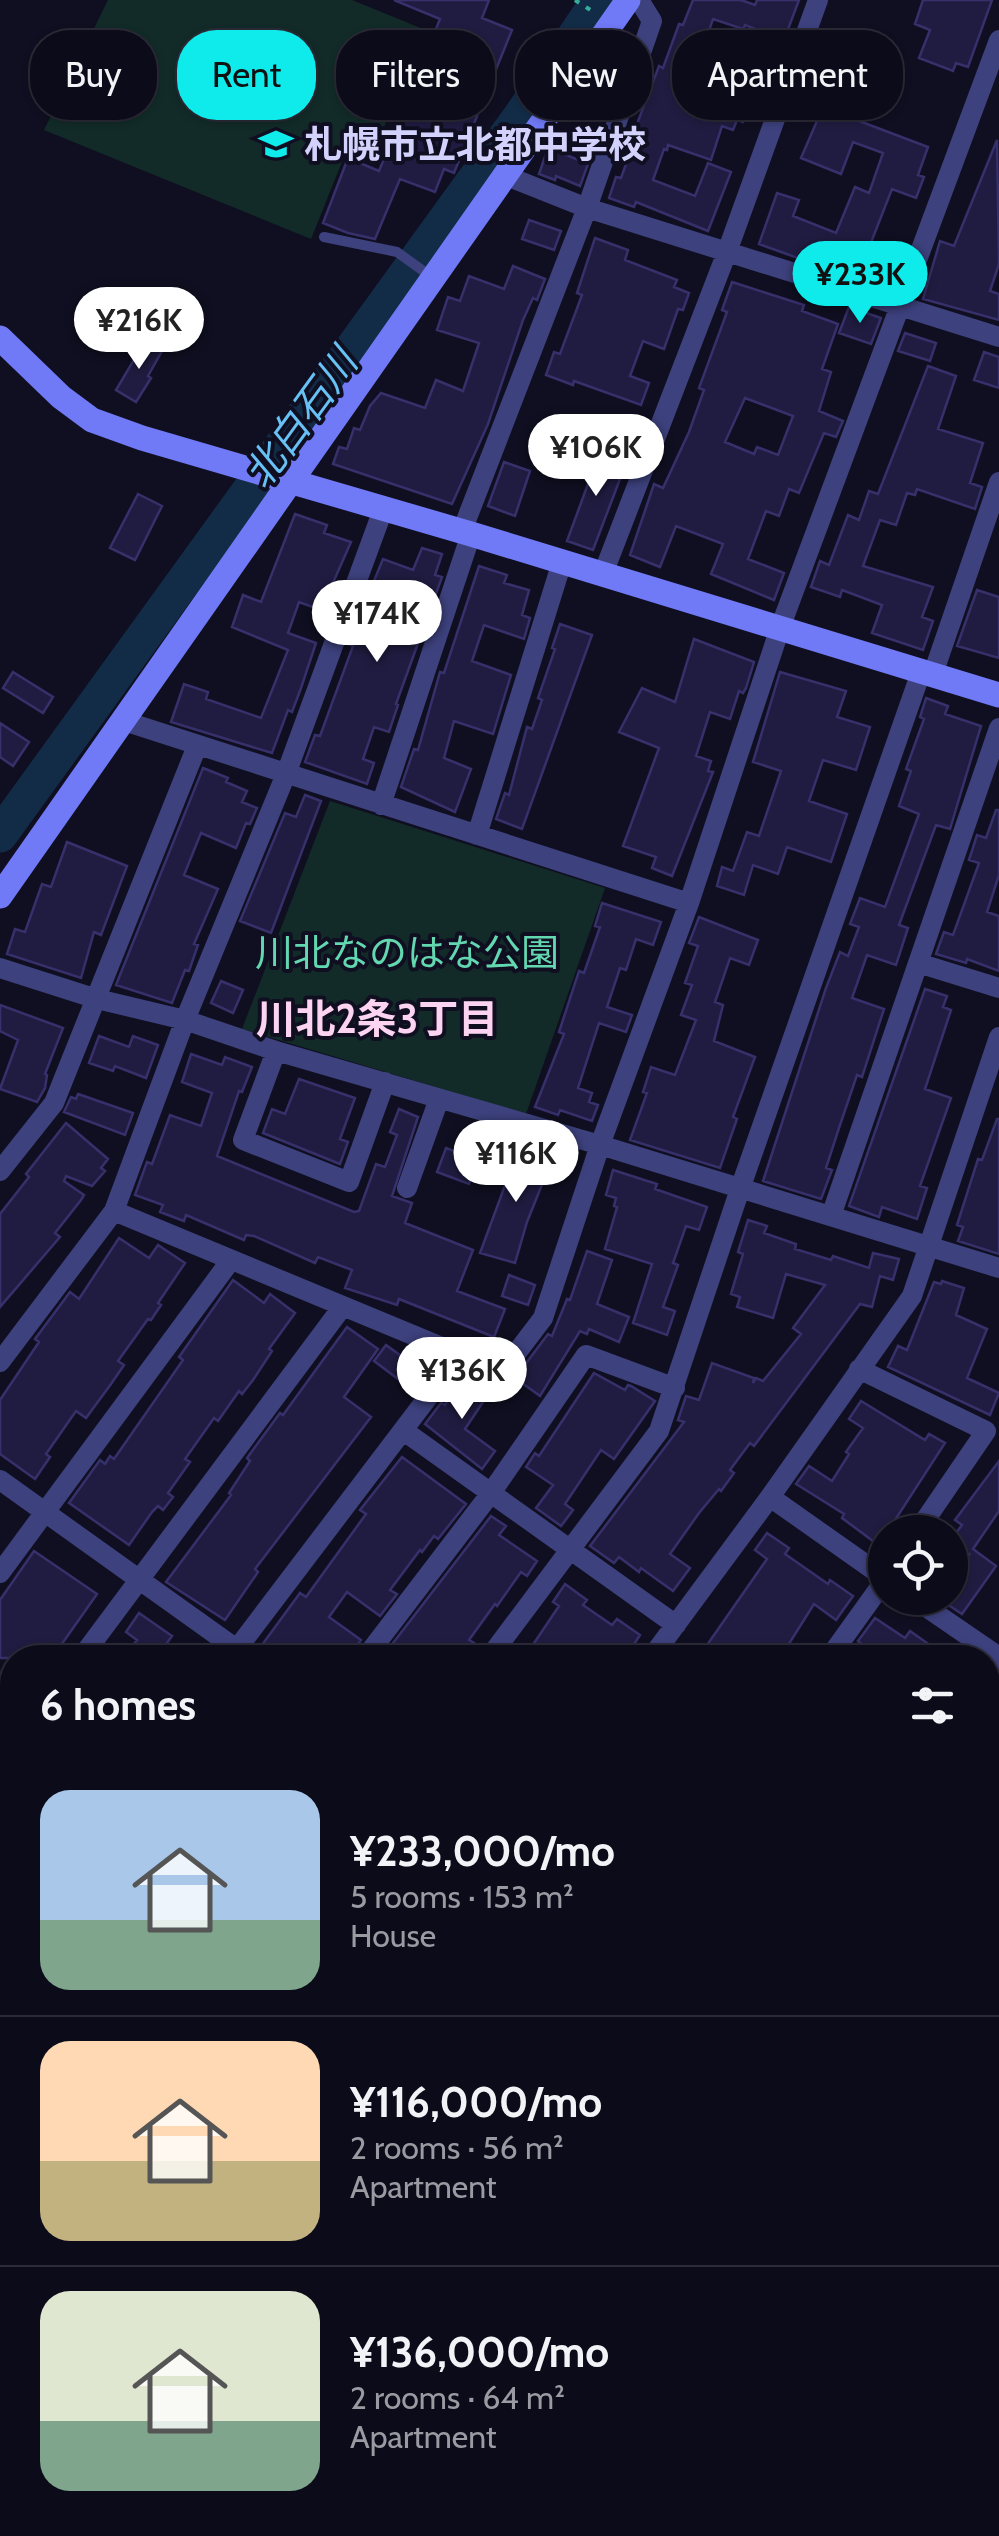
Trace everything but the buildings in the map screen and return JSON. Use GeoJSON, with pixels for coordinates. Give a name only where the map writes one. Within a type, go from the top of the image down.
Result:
{"type":"FeatureCollection","features":[{"type":"Feature","properties":{"kind":"street"},"geometry":{"type":"LineString","coordinates":[[0,896],[124,721],[284,479],[427,274],[504,175],[628,0]]}},
{"type":"Feature","properties":{"kind":"street"},"geometry":{"type":"LineString","coordinates":[[381,804],[467,532],[652,21],[639,0]]}},
{"type":"Feature","properties":{"kind":"street"},"geometry":{"type":"LineString","coordinates":[[602,574],[727,252],[818,0]]}},
{"type":"Feature","properties":{"kind":"street"},"geometry":{"type":"LineString","coordinates":[[114,1211],[502,1372],[543,1318],[600,1146],[689,903],[780,628],[999,40]]}},
{"type":"Feature","properties":{"kind":"street"},"geometry":{"type":"LineString","coordinates":[[504,175],[587,208],[999,337]]}},
{"type":"Feature","properties":{"kind":"street"},"geometry":{"type":"LineString","coordinates":[[0,338],[61,398],[92,420],[999,696]]}},
{"type":"Feature","properties":{"kind":"street"},"geometry":{"type":"LineString","coordinates":[[499,1645],[659,1432],[740,1189],[999,482]]}},
{"type":"Feature","properties":{"kind":"street"},"geometry":{"type":"LineString","coordinates":[[0,1362],[114,1211],[286,774],[384,508]]}},
{"type":"Feature","properties":{"kind":"street"},"geometry":{"type":"LineString","coordinates":[[477,835],[562,562]]}},
{"type":"Feature","properties":{"kind":"street"},"geometry":{"type":"LineString","coordinates":[[124,721],[689,903]]}},
{"type":"Feature","properties":{"kind":"street"},"geometry":{"type":"LineString","coordinates":[[831,1216],[999,728]]}},
{"type":"Feature","properties":{"kind":"street"},"geometry":{"type":"LineString","coordinates":[[0,1170],[54,1104],[197,746]]}},
{"type":"Feature","properties":{"kind":"street"},"geometry":{"type":"LineString","coordinates":[[918,963],[999,988]]}},
{"type":"Feature","properties":{"kind":"street"},"geometry":{"type":"LineString","coordinates":[[0,968],[97,999],[186,1020],[276,1051],[999,1268]]}},
{"type":"Feature","properties":{"kind":"street"},"geometry":{"type":"LineString","coordinates":[[661,1645],[912,1296],[999,1038]]}},
{"type":"Feature","properties":{"kind":"street"},"geometry":{"type":"LineString","coordinates":[[276,1051],[244,1140],[349,1182],[384,1082]]}},
{"type":"Feature","properties":{"kind":"street"},"geometry":{"type":"LineString","coordinates":[[406,1188],[440,1099]]}},
{"type":"Feature","properties":{"kind":"street"},"geometry":{"type":"LineString","coordinates":[[0,1573],[230,1260]]}},
{"type":"Feature","properties":{"kind":"street"},"geometry":{"type":"LineString","coordinates":[[90,1645],[343,1306]]}},
{"type":"Feature","properties":{"kind":"street"},"geometry":{"type":"LineString","coordinates":[[245,1645],[460,1354]]}},
{"type":"Feature","properties":{"kind":"street"},"geometry":{"type":"LineString","coordinates":[[376,1645],[491,1493],[586,1355],[675,1388]]}},
{"type":"Feature","properties":{"kind":"street"},"geometry":{"type":"LineString","coordinates":[[859,1369],[986,1431],[929,1515]]}},
{"type":"Feature","properties":{"kind":"street"},"geometry":{"type":"LineString","coordinates":[[404,1431],[676,1625]]}},
{"type":"Feature","properties":{"kind":"street"},"geometry":{"type":"LineString","coordinates":[[0,1480],[225,1645]]}},
{"type":"Feature","properties":{"kind":"street"},"geometry":{"type":"LineString","coordinates":[[770,1497],[868,1567]]}},
{"type":"Feature","properties":{"kind":"street"},"geometry":{"type":"LineString","coordinates":[[838,1645],[868,1603]]}},
{"type":"Feature","properties":{"kind":"street"},"geometry":{"type":"LineString","coordinates":[[937,1615],[980,1645]]}},
{"type":"Feature","properties":{"kind":"lane"},"geometry":{"type":"LineString","coordinates":[[324,236],[397,252],[427,274]]}},
{"type":"Feature","properties":{"kind":"path"},"geometry":{"type":"LineString","coordinates":[[575,0],[585,6]]}},
{"type":"Feature","properties":{"kind":"green space"},"geometry":{"type":"Polygon","coordinates":[[[108,0],[352,0],[423,29],[336,30],[336,120],[387,120],[377,145],[371,143],[366,154],[347,149],[311,239],[44,130],[49,120],[157,120],[157,30],[93,30],[108,0]]]}},
{"type":"Feature","properties":{"kind":"green space","name":"川北なのはな公園"},"geometry":{"type":"Polygon","coordinates":[[[330,801],[605,888],[526,1114],[242,1029],[330,801]]]}},
{"type":"Feature","properties":{"kind":"waterway","name":"北白石川"},"geometry":{"type":"LineString","coordinates":[[0,835],[522,114],[599,0]]}},
{"type":"Feature","properties":{"kind":"place","name":"札幌市立北都中学校"},"geometry":{"type":"Point","coordinates":[276,144]}},
{"type":"Feature","properties":{"kind":"district","name":"川北2条3丁目"},"geometry":{"type":"Point","coordinates":[377,1018]}}]}
